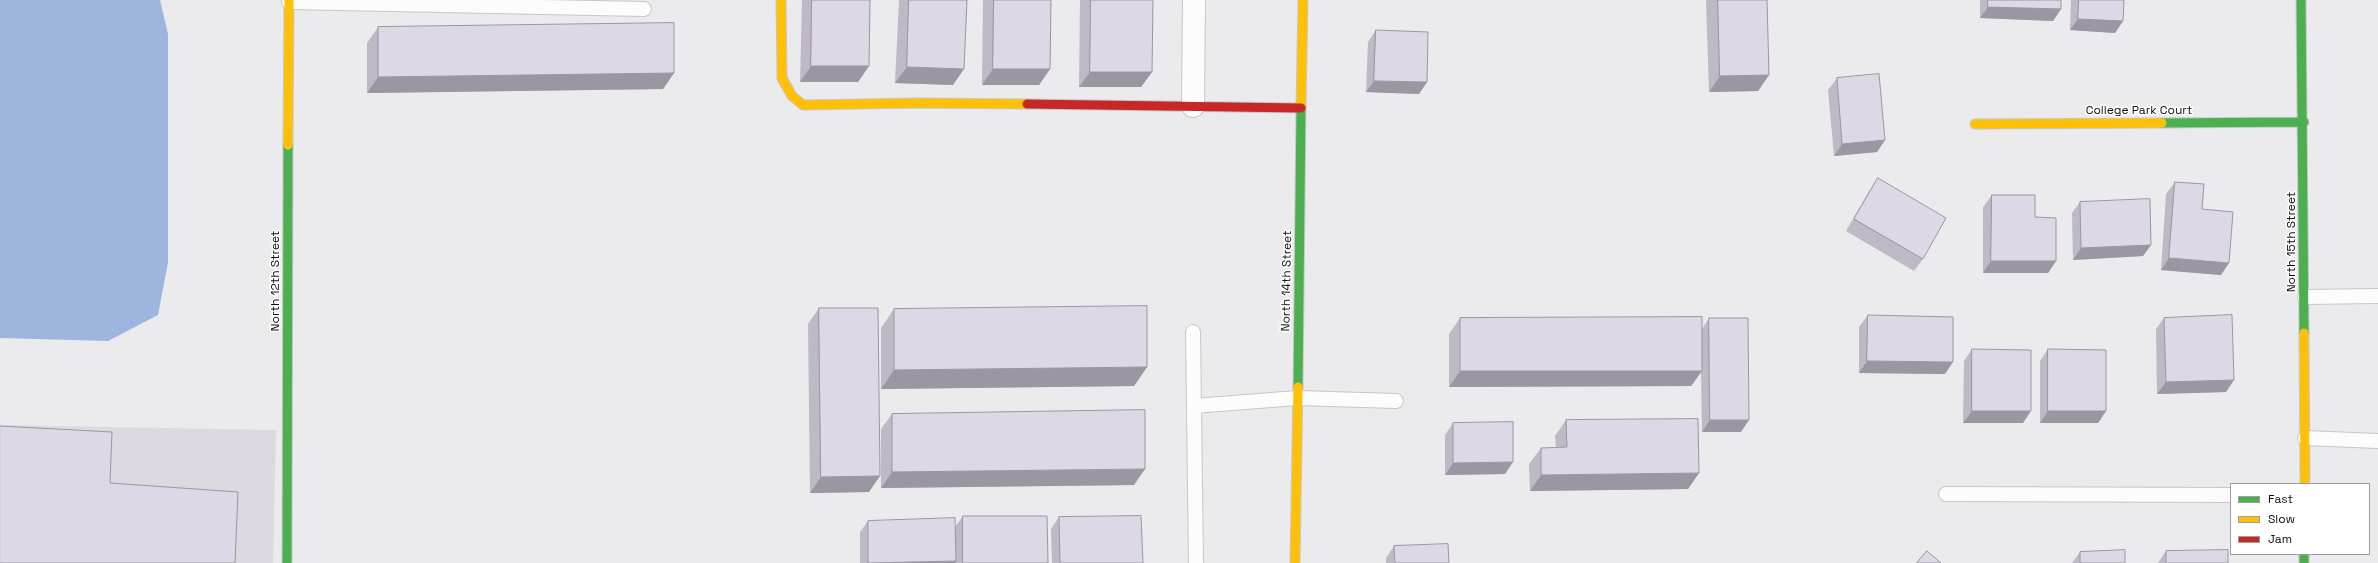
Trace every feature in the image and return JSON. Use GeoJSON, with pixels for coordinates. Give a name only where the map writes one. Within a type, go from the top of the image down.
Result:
{"type":"FeatureCollection","features":[{"type":"Feature","properties":{"kind":"street"},"geometry":{"type":"LineString","coordinates":[[781,0],[782,78],[792,96],[803,105],[917,103],[1301,108]]}},
{"type":"Feature","properties":{"kind":"street"},"geometry":{"type":"LineString","coordinates":[[1193,106],[1194,0]]}},
{"type":"Feature","properties":{"kind":"street","name":"North 14th Street"},"geometry":{"type":"LineString","coordinates":[[1295,563],[1303,0]]}},
{"type":"Feature","properties":{"kind":"street","name":"North 15th Street"},"geometry":{"type":"LineString","coordinates":[[2302,0],[2304,122],[2305,483]]}},
{"type":"Feature","properties":{"kind":"street","name":"North 12th Street"},"geometry":{"type":"LineString","coordinates":[[287,563],[290,1]]}},
{"type":"Feature","properties":{"kind":"street","name":"College Park Court"},"geometry":{"type":"LineString","coordinates":[[1975,124],[2304,122]]}},
{"type":"Feature","properties":{"kind":"lane"},"geometry":{"type":"LineString","coordinates":[[290,1],[644,9]]}},
{"type":"Feature","properties":{"kind":"lane"},"geometry":{"type":"LineString","coordinates":[[2305,297],[2378,296]]}},
{"type":"Feature","properties":{"kind":"lane"},"geometry":{"type":"LineString","coordinates":[[1193,332],[1196,563]]}},
{"type":"Feature","properties":{"kind":"lane"},"geometry":{"type":"LineString","coordinates":[[1194,406],[1297,398],[1396,401]]}},
{"type":"Feature","properties":{"kind":"lane"},"geometry":{"type":"LineString","coordinates":[[2305,438],[2378,441]]}},
{"type":"Feature","properties":{"kind":"lane"},"geometry":{"type":"LineString","coordinates":[[1946,494],[2230,495]]}},
{"type":"Feature","properties":{"kind":"shaded area"},"geometry":{"type":"Polygon","coordinates":[[[0,425],[276,430],[273,563],[0,563],[0,425]]]}},
{"type":"Feature","properties":{"kind":"water"},"geometry":{"type":"Polygon","coordinates":[[[0,0],[160,0],[168,34],[168,262],[158,315],[108,341],[0,338],[0,0]]]}},
{"type":"Feature","properties":{"kind":"building"},"geometry":{"type":"Polygon","coordinates":[[[812,0],[870,0],[869,66],[811,66],[812,0]]]}},
{"type":"Feature","properties":{"kind":"building"},"geometry":{"type":"Polygon","coordinates":[[[909,0],[967,0],[964,69],[907,67],[909,0]]]}},
{"type":"Feature","properties":{"kind":"building"},"geometry":{"type":"Polygon","coordinates":[[[994,0],[1051,0],[1050,69],[993,69],[994,0]]]}},
{"type":"Feature","properties":{"kind":"building"},"geometry":{"type":"Polygon","coordinates":[[[1091,0],[1153,0],[1152,72],[1090,72],[1091,0]]]}},
{"type":"Feature","properties":{"kind":"building"},"geometry":{"type":"Polygon","coordinates":[[[1718,0],[1767,0],[1769,75],[1720,76],[1718,0]]]}},
{"type":"Feature","properties":{"kind":"building"},"geometry":{"type":"Polygon","coordinates":[[[1988,0],[2061,0],[2061,9],[1988,7],[1988,0]]]}},
{"type":"Feature","properties":{"kind":"building"},"geometry":{"type":"Polygon","coordinates":[[[2079,0],[2124,0],[2123,21],[2078,19],[2079,0]]]}},
{"type":"Feature","properties":{"kind":"building"},"geometry":{"type":"Polygon","coordinates":[[[674,23],[674,73],[378,77],[378,27],[674,23]]]}},
{"type":"Feature","properties":{"kind":"building"},"geometry":{"type":"Polygon","coordinates":[[[1376,30],[1428,32],[1427,82],[1374,81],[1376,30]]]}},
{"type":"Feature","properties":{"kind":"building"},"geometry":{"type":"Polygon","coordinates":[[[1879,74],[1885,140],[1842,144],[1837,78],[1879,74]]]}},
{"type":"Feature","properties":{"kind":"building"},"geometry":{"type":"Polygon","coordinates":[[[1878,178],[1946,218],[1923,259],[1854,219],[1878,178]]]}},
{"type":"Feature","properties":{"kind":"building"},"geometry":{"type":"Polygon","coordinates":[[[2175,182],[2204,184],[2202,209],[2233,212],[2229,263],[2169,258],[2175,182]]]}},
{"type":"Feature","properties":{"kind":"building"},"geometry":{"type":"Polygon","coordinates":[[[1992,195],[2035,195],[2035,217],[2056,218],[2056,261],[1991,261],[1992,195]]]}},
{"type":"Feature","properties":{"kind":"building"},"geometry":{"type":"Polygon","coordinates":[[[2150,199],[2151,245],[2081,248],[2080,202],[2150,199]]]}},
{"type":"Feature","properties":{"kind":"building"},"geometry":{"type":"Polygon","coordinates":[[[1147,306],[1147,367],[894,370],[894,309],[1147,306]]]}},
{"type":"Feature","properties":{"kind":"building"},"geometry":{"type":"Polygon","coordinates":[[[819,308],[878,308],[880,476],[821,477],[819,308]]]}},
{"type":"Feature","properties":{"kind":"building"},"geometry":{"type":"Polygon","coordinates":[[[1868,315],[1953,317],[1953,362],[1867,361],[1868,315]]]}},
{"type":"Feature","properties":{"kind":"building"},"geometry":{"type":"Polygon","coordinates":[[[2232,315],[2234,380],[2166,382],[2164,318],[2232,315]]]}},
{"type":"Feature","properties":{"kind":"building"},"geometry":{"type":"Polygon","coordinates":[[[1702,317],[1702,371],[1460,371],[1460,318],[1702,317]]]}},
{"type":"Feature","properties":{"kind":"building"},"geometry":{"type":"Polygon","coordinates":[[[1709,318],[1748,318],[1749,420],[1710,420],[1709,318]]]}},
{"type":"Feature","properties":{"kind":"building"},"geometry":{"type":"Polygon","coordinates":[[[1972,349],[2031,350],[2031,411],[1972,411],[1972,349]]]}},
{"type":"Feature","properties":{"kind":"building"},"geometry":{"type":"Polygon","coordinates":[[[2048,349],[2106,350],[2106,411],[2048,411],[2048,349]]]}},
{"type":"Feature","properties":{"kind":"building"},"geometry":{"type":"Polygon","coordinates":[[[1145,410],[1145,469],[892,472],[892,414],[1145,410]]]}},
{"type":"Feature","properties":{"kind":"building"},"geometry":{"type":"Polygon","coordinates":[[[1698,419],[1699,473],[1541,475],[1541,448],[1567,447],[1566,420],[1698,419]]]}},
{"type":"Feature","properties":{"kind":"building"},"geometry":{"type":"Polygon","coordinates":[[[1513,422],[1513,462],[1453,463],[1453,423],[1513,422]]]}},
{"type":"Feature","properties":{"kind":"building"},"geometry":{"type":"Polygon","coordinates":[[[0,426],[112,432],[110,483],[238,492],[235,563],[0,563],[0,426]]]}},
{"type":"Feature","properties":{"kind":"building"},"geometry":{"type":"Polygon","coordinates":[[[963,516],[1047,516],[1048,563],[963,563],[963,516]]]}},
{"type":"Feature","properties":{"kind":"building"},"geometry":{"type":"Polygon","coordinates":[[[1141,516],[1143,563],[1060,563],[1059,517],[1141,516]]]}},
{"type":"Feature","properties":{"kind":"building"},"geometry":{"type":"Polygon","coordinates":[[[955,518],[956,561],[868,563],[868,521],[955,518]]]}},
{"type":"Feature","properties":{"kind":"building"},"geometry":{"type":"Polygon","coordinates":[[[1448,544],[1449,563],[1395,563],[1394,546],[1448,544]]]}},
{"type":"Feature","properties":{"kind":"building"},"geometry":{"type":"Polygon","coordinates":[[[2125,550],[2125,563],[2080,563],[2080,552],[2125,550]]]}},
{"type":"Feature","properties":{"kind":"building"},"geometry":{"type":"Polygon","coordinates":[[[2228,550],[2228,563],[2166,563],[2166,551],[2228,550]]]}},
{"type":"Feature","properties":{"kind":"building"},"geometry":{"type":"Polygon","coordinates":[[[1927,551],[1941,563],[1917,563],[1927,551]]]}},
{"type":"Feature","properties":{"kind":"traffic: fast"},"geometry":{"type":"LineString","coordinates":[[2301,0],[2304,333]]}},
{"type":"Feature","properties":{"kind":"traffic: fast"},"geometry":{"type":"LineString","coordinates":[[1298,387],[1301,106]]}},
{"type":"Feature","properties":{"kind":"traffic: fast"},"geometry":{"type":"LineString","coordinates":[[2162,123],[2304,122]]}},
{"type":"Feature","properties":{"kind":"traffic: fast"},"geometry":{"type":"LineString","coordinates":[[287,563],[288,145]]}},
{"type":"Feature","properties":{"kind":"traffic: fast"},"geometry":{"type":"LineString","coordinates":[[2304,555],[2304,563]]}},
{"type":"Feature","properties":{"kind":"traffic: slow"},"geometry":{"type":"LineString","coordinates":[[288,145],[289,0]]}},
{"type":"Feature","properties":{"kind":"traffic: slow"},"geometry":{"type":"LineString","coordinates":[[781,0],[782,78],[792,96],[803,105],[917,103],[1027,104]]}},
{"type":"Feature","properties":{"kind":"traffic: slow"},"geometry":{"type":"LineString","coordinates":[[1301,106],[1303,0]]}},
{"type":"Feature","properties":{"kind":"traffic: slow"},"geometry":{"type":"LineString","coordinates":[[1975,124],[2162,123]]}},
{"type":"Feature","properties":{"kind":"traffic: slow"},"geometry":{"type":"LineString","coordinates":[[2304,333],[2305,483]]}},
{"type":"Feature","properties":{"kind":"traffic: slow"},"geometry":{"type":"LineString","coordinates":[[1295,563],[1298,387]]}},
{"type":"Feature","properties":{"kind":"traffic: jam"},"geometry":{"type":"LineString","coordinates":[[1027,104],[1301,108]]}}]}
